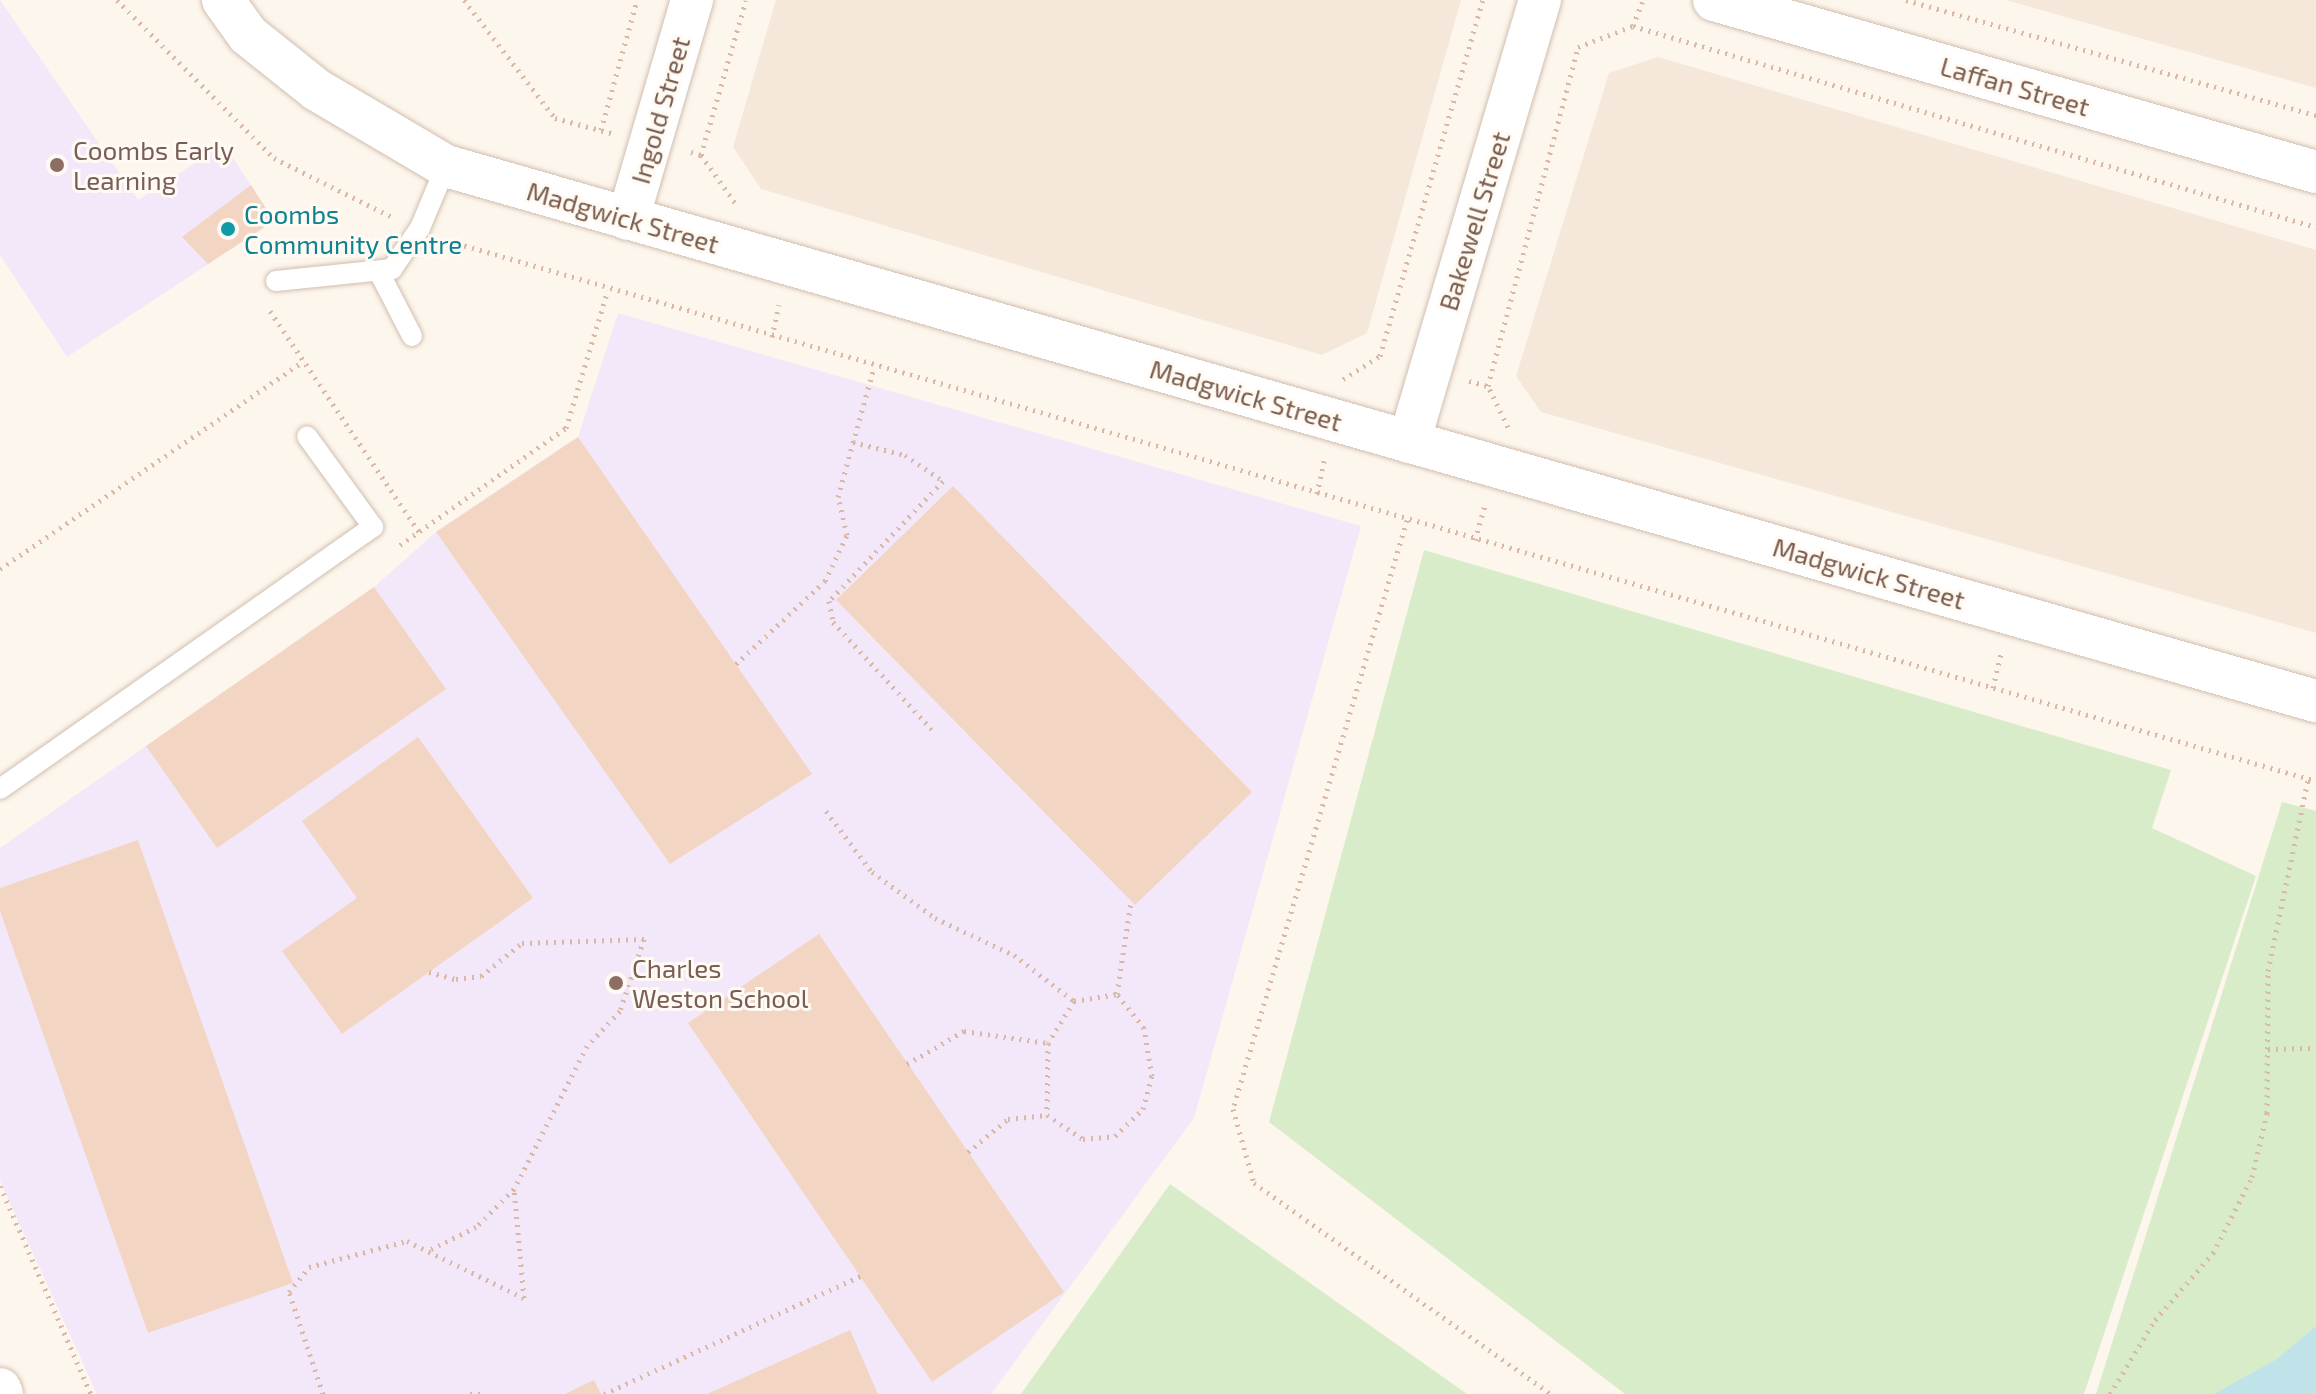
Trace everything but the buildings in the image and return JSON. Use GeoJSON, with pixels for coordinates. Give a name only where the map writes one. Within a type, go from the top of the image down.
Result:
{"type":"FeatureCollection","features":[{"type":"Feature","properties":{"kind":"street","name":"Madgwick Street"},"geometry":{"type":"LineString","coordinates":[[223,0],[248,35],[317,90],[446,166],[2316,701]]}},
{"type":"Feature","properties":{"kind":"street","name":"Ingold Street"},"geometry":{"type":"LineString","coordinates":[[628,219],[692,0]]}},
{"type":"Feature","properties":{"kind":"street","name":"Bakewell Street"},"geometry":{"type":"LineString","coordinates":[[1409,442],[1540,0]]}},
{"type":"Feature","properties":{"kind":"street","name":"Laffan Street"},"geometry":{"type":"LineString","coordinates":[[1714,0],[2316,172]]}},
{"type":"Feature","properties":{"kind":"lane"},"geometry":{"type":"LineString","coordinates":[[276,281],[392,269],[420,228],[446,166]]}},
{"type":"Feature","properties":{"kind":"lane"},"geometry":{"type":"LineString","coordinates":[[379,272],[412,336]]}},
{"type":"Feature","properties":{"kind":"lane"},"geometry":{"type":"LineString","coordinates":[[3,780],[373,527],[307,436]]}},
{"type":"Feature","properties":{"kind":"path"},"geometry":{"type":"LineString","coordinates":[[117,0],[274,158],[361,204]]}},
{"type":"Feature","properties":{"kind":"path"},"geometry":{"type":"LineString","coordinates":[[464,0],[555,118],[601,130],[637,0]]}},
{"type":"Feature","properties":{"kind":"path"},"geometry":{"type":"LineString","coordinates":[[701,155],[746,0]]}},
{"type":"Feature","properties":{"kind":"path"},"geometry":{"type":"LineString","coordinates":[[1380,356],[1483,0]]}},
{"type":"Feature","properties":{"kind":"path"},"geometry":{"type":"LineString","coordinates":[[1633,26],[1643,0]]}},
{"type":"Feature","properties":{"kind":"path"},"geometry":{"type":"LineString","coordinates":[[1906,0],[2316,115]]}},
{"type":"Feature","properties":{"kind":"path"},"geometry":{"type":"LineString","coordinates":[[1525,433],[1510,429],[1488,386],[1545,170],[1578,47],[1633,26],[2316,227]]}},
{"type":"Feature","properties":{"kind":"path"},"geometry":{"type":"LineString","coordinates":[[477,253],[2316,781]]}},
{"type":"Feature","properties":{"kind":"path"},"geometry":{"type":"LineString","coordinates":[[265,305],[419,532]]}},
{"type":"Feature","properties":{"kind":"path"},"geometry":{"type":"LineString","coordinates":[[0,569],[304,361]]}},
{"type":"Feature","properties":{"kind":"path"},"geometry":{"type":"LineString","coordinates":[[736,664],[825,581],[847,535],[838,497],[874,367]]}},
{"type":"Feature","properties":{"kind":"path"},"geometry":{"type":"LineString","coordinates":[[853,442],[905,455],[943,481],[829,601],[833,622],[936,734]]}},
{"type":"Feature","properties":{"kind":"path"},"geometry":{"type":"LineString","coordinates":[[1407,520],[1233,1109],[1254,1183],[1551,1394]]}},
{"type":"Feature","properties":{"kind":"path"},"geometry":{"type":"LineString","coordinates":[[2110,1394],[2155,1320],[2213,1253],[2240,1204],[2267,1113],[2274,930],[2308,779]]}},
{"type":"Feature","properties":{"kind":"path"},"geometry":{"type":"LineString","coordinates":[[826,811],[872,872],[935,918],[1014,955],[1074,1001],[1117,994]]}},
{"type":"Feature","properties":{"kind":"path"},"geometry":{"type":"LineString","coordinates":[[968,1152],[1008,1119],[1047,1115],[1083,1139],[1115,1136],[1143,1109],[1152,1076],[1144,1028],[1117,994],[1131,901]]}},
{"type":"Feature","properties":{"kind":"path"},"geometry":{"type":"LineString","coordinates":[[429,972],[481,976],[522,943],[644,939],[620,1011],[587,1046],[514,1189],[476,1227],[429,1250]]}},
{"type":"Feature","properties":{"kind":"path"},"geometry":{"type":"LineString","coordinates":[[1047,1115],[1048,1043],[1074,1001]]}},
{"type":"Feature","properties":{"kind":"path"},"geometry":{"type":"LineString","coordinates":[[907,1064],[964,1031],[1048,1043]]}},
{"type":"Feature","properties":{"kind":"path"},"geometry":{"type":"LineString","coordinates":[[2268,1049],[2316,1048]]}},
{"type":"Feature","properties":{"kind":"path"},"geometry":{"type":"LineString","coordinates":[[0,1186],[91,1394]]}},
{"type":"Feature","properties":{"kind":"path"},"geometry":{"type":"LineString","coordinates":[[323,1394],[289,1292],[309,1267],[407,1241],[524,1298],[514,1189]]}},
{"type":"Feature","properties":{"kind":"path"},"geometry":{"type":"LineString","coordinates":[[604,1394],[861,1276]]}},
{"type":"Feature","properties":{"kind":"path"},"geometry":{"type":"LineString","coordinates":[[470,1394],[482,1394]]}},
{"type":"Feature","properties":{"kind":"shaded area","name":"Coombs Early Learning"},"geometry":{"type":"Polygon","coordinates":[[[0,0],[138,200],[224,144],[274,221],[67,357],[0,255],[0,0]]]}},
{"type":"Feature","properties":{"kind":"shaded area"},"geometry":{"type":"Polygon","coordinates":[[[776,0],[1461,0],[1367,333],[1322,355],[761,189],[733,147],[776,0]]]}},
{"type":"Feature","properties":{"kind":"shaded area"},"geometry":{"type":"Polygon","coordinates":[[[2006,0],[2316,0],[2316,88],[2006,0]]]}},
{"type":"Feature","properties":{"kind":"shaded area"},"geometry":{"type":"Polygon","coordinates":[[[1658,57],[2316,250],[2316,633],[1541,412],[1516,376],[1609,73],[1658,57]]]}},
{"type":"Feature","properties":{"kind":"shaded area","name":"Charles Weston School"},"geometry":{"type":"Polygon","coordinates":[[[618,313],[1361,526],[1194,1118],[991,1394],[97,1394],[0,1181],[0,848],[374,587],[436,532],[578,437],[618,313]]]}},
{"type":"Feature","properties":{"kind":"green space"},"geometry":{"type":"Polygon","coordinates":[[[1424,550],[2171,770],[2152,828],[2256,876],[2084,1394],[1625,1394],[1269,1122],[1424,550]]]}},
{"type":"Feature","properties":{"kind":"green space"},"geometry":{"type":"Polygon","coordinates":[[[2282,802],[2316,811],[2316,1394],[2096,1394],[2282,802]]]}},
{"type":"Feature","properties":{"kind":"green space"},"geometry":{"type":"Polygon","coordinates":[[[1170,1184],[1467,1394],[1021,1394],[1170,1184]]]}},
{"type":"Feature","properties":{"kind":"water"},"geometry":{"type":"Polygon","coordinates":[[[2316,1326],[2316,1394],[2214,1394],[2277,1359],[2316,1326]]]}},
{"type":"Feature","properties":{"kind":"place","name":"Coombs Early Learning"},"geometry":{"type":"Point","coordinates":[57,165]}},
{"type":"Feature","properties":{"kind":"place","name":"Coombs Community Centre"},"geometry":{"type":"Point","coordinates":[228,229]}},
{"type":"Feature","properties":{"kind":"place","name":"Charles Weston School"},"geometry":{"type":"Point","coordinates":[616,983]}}]}
